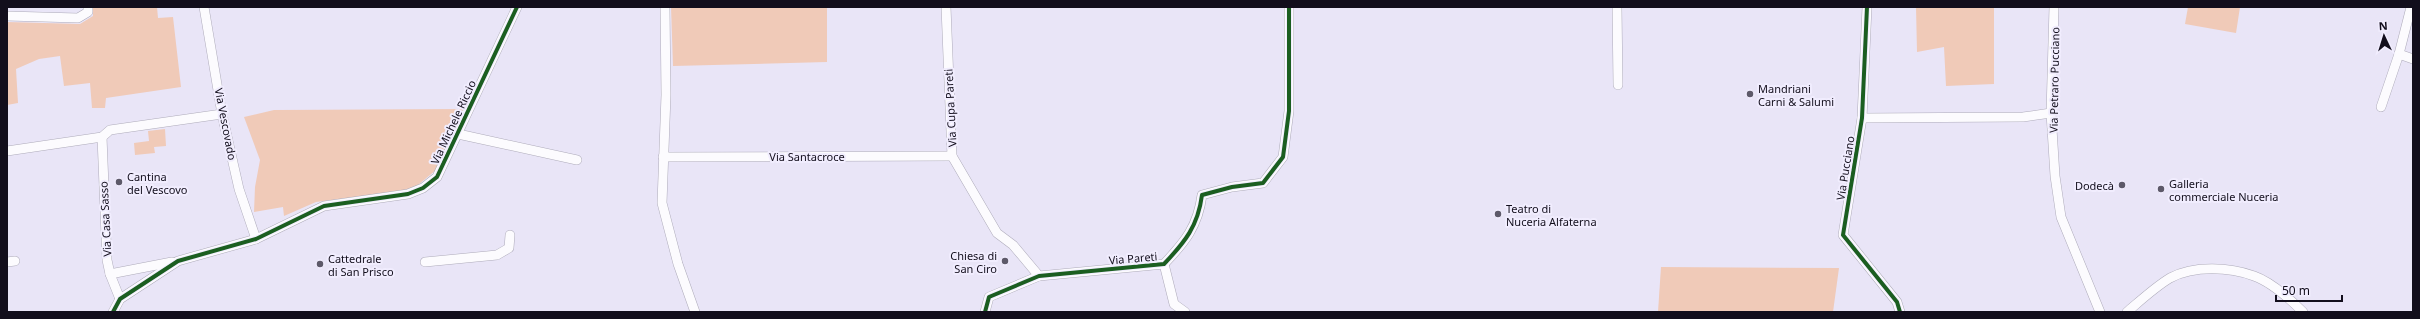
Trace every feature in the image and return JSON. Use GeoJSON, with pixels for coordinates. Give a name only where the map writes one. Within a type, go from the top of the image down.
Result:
{"type":"FeatureCollection","features":[{"type":"Feature","properties":{"kind":"street"},"geometry":{"type":"LineString","coordinates":[[7,16],[78,18],[88,12],[88,7]]}},
{"type":"Feature","properties":{"kind":"street","name":"Via Vescovado"},"geometry":{"type":"LineString","coordinates":[[204,7],[222,114],[239,189],[256,239]]}},
{"type":"Feature","properties":{"kind":"street","name":"Via Michele Riccio"},"geometry":{"type":"LineString","coordinates":[[178,261],[256,239],[324,206],[408,194],[423,188],[438,177],[517,7]]}},
{"type":"Feature","properties":{"kind":"street"},"geometry":{"type":"LineString","coordinates":[[665,7],[666,88],[662,203],[678,264],[694,312]]}},
{"type":"Feature","properties":{"kind":"street","name":"Via Cupa Pareti"},"geometry":{"type":"LineString","coordinates":[[946,7],[952,156],[997,233],[1017,249],[1039,276]]}},
{"type":"Feature","properties":{"kind":"street","name":"Via Pareti"},"geometry":{"type":"LineString","coordinates":[[985,312],[989,297],[1039,276],[1164,264],[1187,239],[1199,213],[1202,195],[1232,187],[1263,183],[1284,157],[1285,134],[1289,111],[1289,7]]}},
{"type":"Feature","properties":{"kind":"street"},"geometry":{"type":"LineString","coordinates":[[1617,7],[1618,85]]}},
{"type":"Feature","properties":{"kind":"street","name":"Via Pucciano"},"geometry":{"type":"LineString","coordinates":[[1868,7],[1862,118],[1843,235],[1897,302],[1900,312]]}},
{"type":"Feature","properties":{"kind":"street","name":"Via Petraro Pucciano"},"geometry":{"type":"LineString","coordinates":[[2054,7],[2051,113],[2056,176],[2062,217],[2100,312]]}},
{"type":"Feature","properties":{"kind":"street"},"geometry":{"type":"LineString","coordinates":[[2380,107],[2398,54],[2411,7]]}},
{"type":"Feature","properties":{"kind":"street"},"geometry":{"type":"LineString","coordinates":[[2398,54],[2413,59]]}},
{"type":"Feature","properties":{"kind":"street"},"geometry":{"type":"LineString","coordinates":[[1862,118],[2023,117],[2051,113]]}},
{"type":"Feature","properties":{"kind":"street"},"geometry":{"type":"LineString","coordinates":[[7,151],[102,137],[110,130],[222,114]]}},
{"type":"Feature","properties":{"kind":"street","name":"Via Michele Riccio"},"geometry":{"type":"LineString","coordinates":[[458,134],[577,160]]}},
{"type":"Feature","properties":{"kind":"street","name":"Via Casa Sasso"},"geometry":{"type":"LineString","coordinates":[[102,137],[107,260],[110,274],[120,299]]}},
{"type":"Feature","properties":{"kind":"street","name":"Via Santacroce"},"geometry":{"type":"LineString","coordinates":[[663,157],[952,156]]}},
{"type":"Feature","properties":{"kind":"street"},"geometry":{"type":"LineString","coordinates":[[425,262],[501,254],[509,248],[510,235]]}},
{"type":"Feature","properties":{"kind":"street"},"geometry":{"type":"LineString","coordinates":[[110,274],[178,261]]}},
{"type":"Feature","properties":{"kind":"street"},"geometry":{"type":"LineString","coordinates":[[113,312],[120,299],[178,261]]}},
{"type":"Feature","properties":{"kind":"street"},"geometry":{"type":"LineString","coordinates":[[1164,264],[1174,304],[1185,312]]}},
{"type":"Feature","properties":{"kind":"street"},"geometry":{"type":"LineString","coordinates":[[2127,312],[2171,278],[2197,270],[2227,270],[2255,276],[2293,301],[2303,312]]}},
{"type":"Feature","properties":{"kind":"shaded area"},"geometry":{"type":"Polygon","coordinates":[[[93,7],[157,7],[158,18],[173,17],[181,87],[106,98],[105,108],[92,108],[90,83],[64,86],[60,56],[39,59],[16,69],[18,103],[7,105],[7,22],[80,24],[93,16],[93,7]]]}},
{"type":"Feature","properties":{"kind":"shaded area"},"geometry":{"type":"Polygon","coordinates":[[[671,7],[827,7],[827,62],[673,66],[671,7]]]}},
{"type":"Feature","properties":{"kind":"shaded area"},"geometry":{"type":"Polygon","coordinates":[[[1916,7],[1994,7],[1994,84],[1946,86],[1944,47],[1917,52],[1916,7]]]}},
{"type":"Feature","properties":{"kind":"shaded area"},"geometry":{"type":"Polygon","coordinates":[[[2188,7],[2240,7],[2236,33],[2185,24],[2188,7]]]}},
{"type":"Feature","properties":{"kind":"shaded area"},"geometry":{"type":"Polygon","coordinates":[[[464,109],[436,170],[418,185],[404,191],[316,202],[284,216],[283,207],[254,212],[255,187],[260,160],[244,117],[274,110],[464,109]]]}},
{"type":"Feature","properties":{"kind":"shaded area"},"geometry":{"type":"Polygon","coordinates":[[[165,129],[166,146],[154,147],[155,153],[135,155],[134,143],[149,141],[148,131],[165,129]]]}},
{"type":"Feature","properties":{"kind":"shaded area"},"geometry":{"type":"Polygon","coordinates":[[[1661,267],[1839,268],[1833,312],[1658,312],[1661,267]]]}},
{"type":"Feature","properties":{"kind":"cycle path"},"geometry":{"type":"LineString","coordinates":[[113,312],[120,299],[178,261],[256,239],[324,206],[408,194],[423,188],[437,177],[517,7]]}},
{"type":"Feature","properties":{"kind":"cycle path"},"geometry":{"type":"LineString","coordinates":[[985,312],[989,297],[1039,276],[1164,264],[1184,241],[1194,225],[1202,195],[1232,187],[1263,183],[1283,157],[1289,111],[1289,7]]}},
{"type":"Feature","properties":{"kind":"cycle path"},"geometry":{"type":"LineString","coordinates":[[1867,7],[1862,118],[1843,235],[1897,302],[1900,312]]}},
{"type":"Feature","properties":{"kind":"place","name":"Mandriani Carni & Salumi"},"geometry":{"type":"Point","coordinates":[1750,94]}},
{"type":"Feature","properties":{"kind":"place","name":"Cantina del Vescovo"},"geometry":{"type":"Point","coordinates":[119,182]}},
{"type":"Feature","properties":{"kind":"place","name":"Dodecà"},"geometry":{"type":"Point","coordinates":[2122,185]}},
{"type":"Feature","properties":{"kind":"place","name":"Galleria commerciale Nuceria"},"geometry":{"type":"Point","coordinates":[2161,189]}},
{"type":"Feature","properties":{"kind":"place","name":"Teatro di Nuceria Alfaterna"},"geometry":{"type":"Point","coordinates":[1498,214]}},
{"type":"Feature","properties":{"kind":"place","name":"Chiesa di San Ciro"},"geometry":{"type":"Point","coordinates":[1005,261]}},
{"type":"Feature","properties":{"kind":"place","name":"Cattedrale di San Prisco"},"geometry":{"type":"Point","coordinates":[320,264]}}]}
